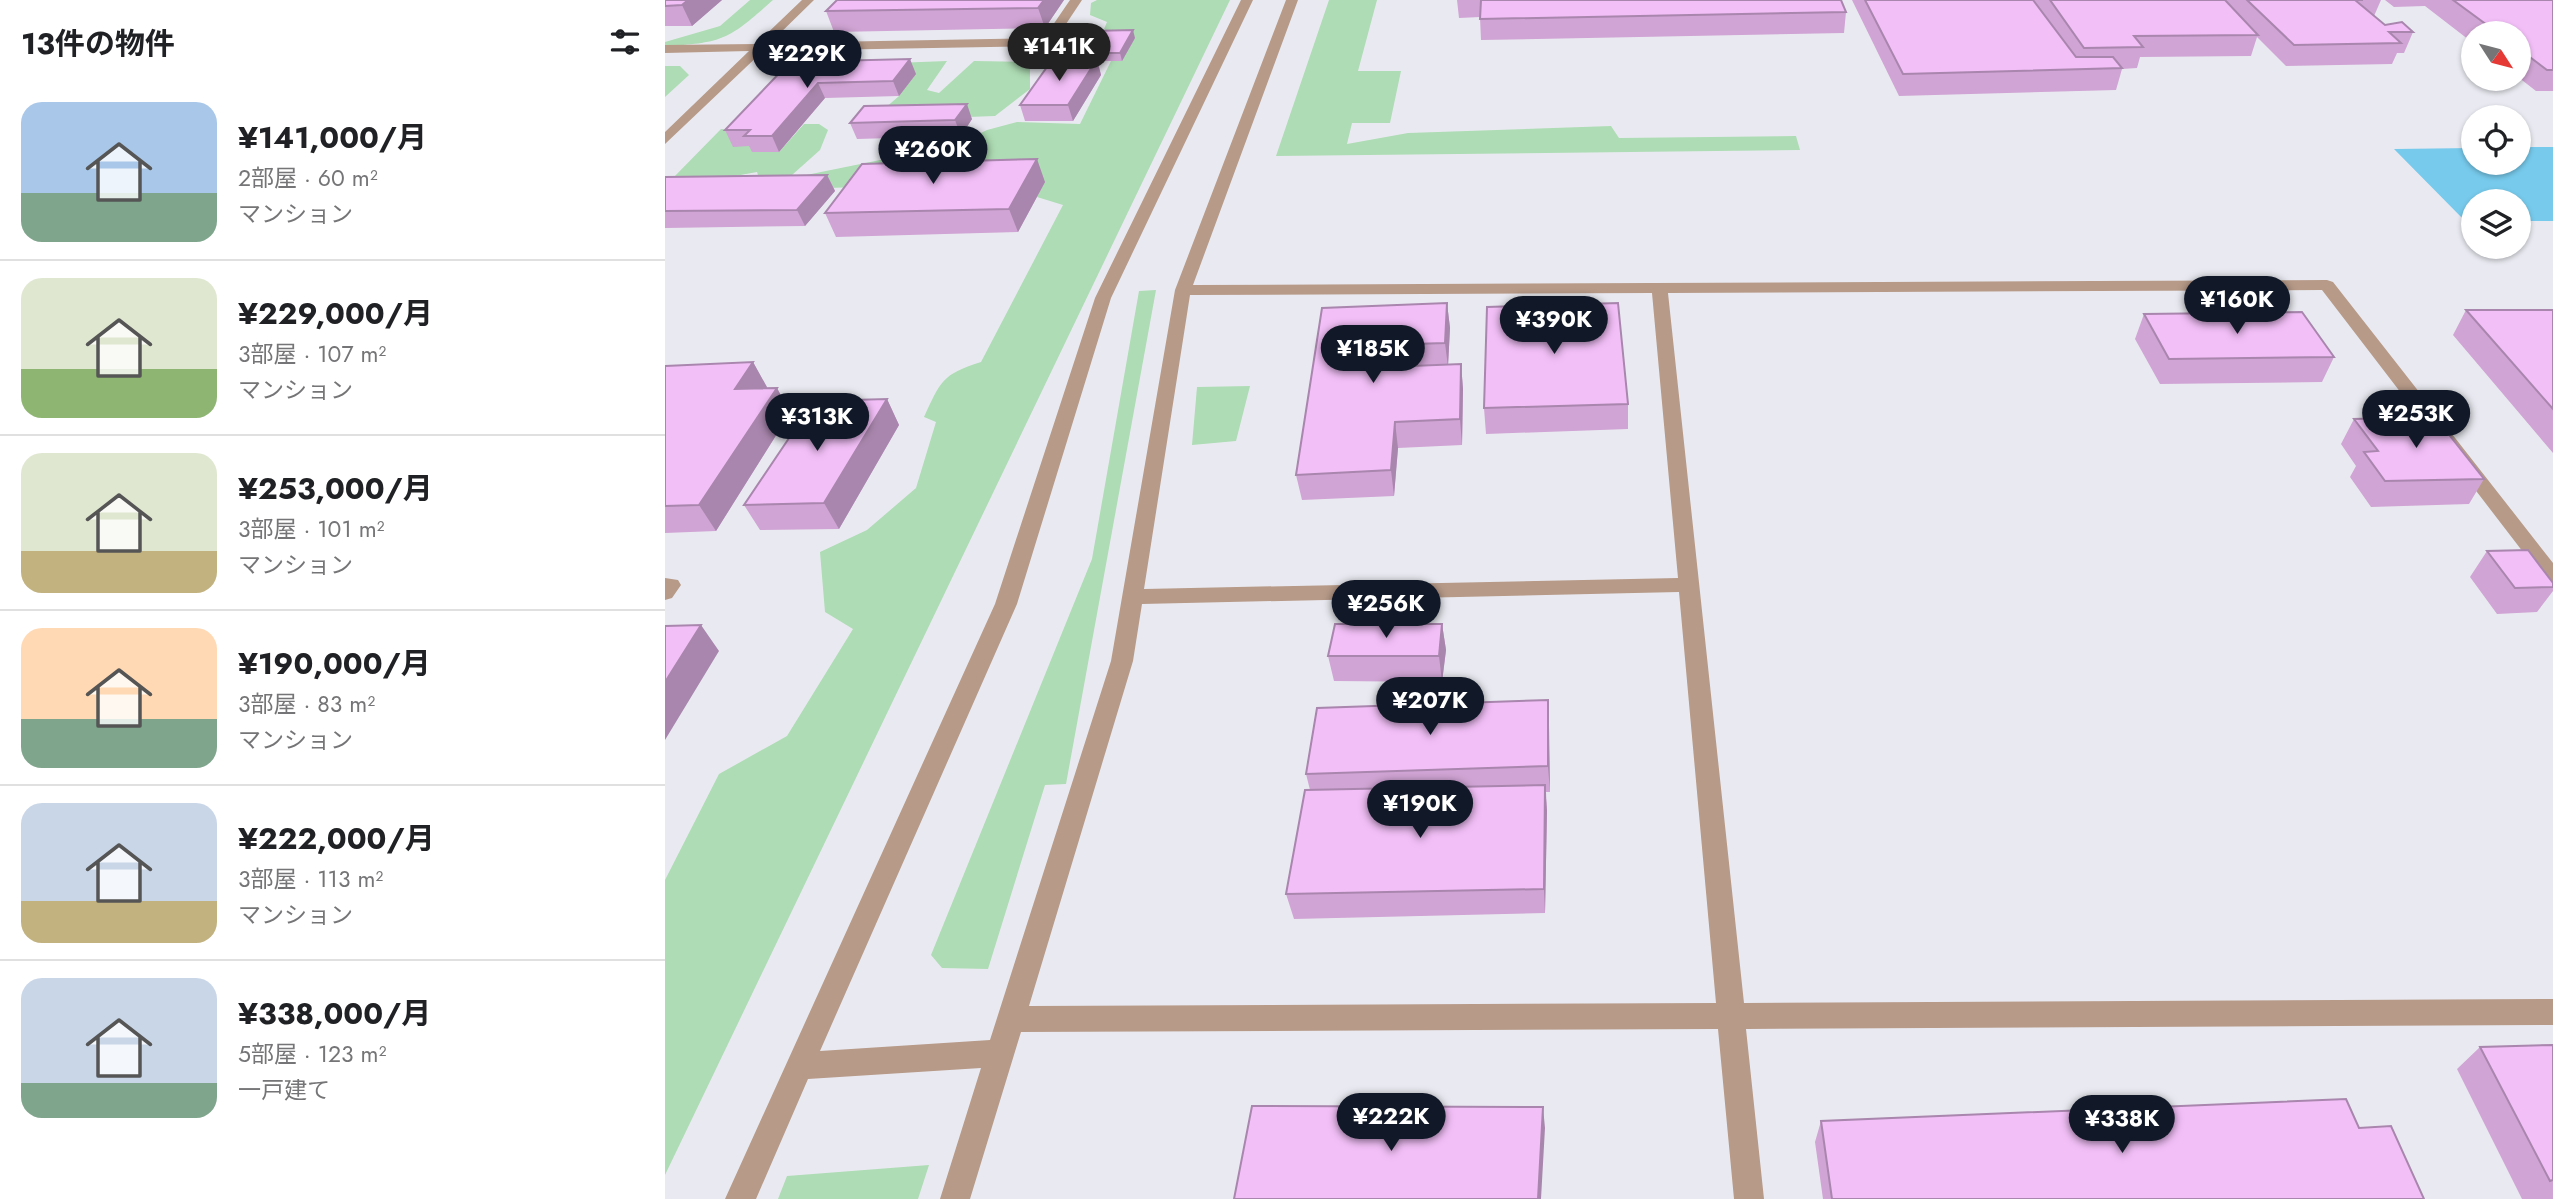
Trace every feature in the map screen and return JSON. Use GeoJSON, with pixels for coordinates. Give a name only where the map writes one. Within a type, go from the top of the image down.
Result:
{"type":"FeatureCollection","features":[{"type":"Feature","properties":{"kind":"lane"},"geometry":{"type":"LineString","coordinates":[[665,140],[808,0]]}},
{"type":"Feature","properties":{"kind":"lane"},"geometry":{"type":"LineString","coordinates":[[665,49],[1048,42],[1076,0]]}},
{"type":"Feature","properties":{"kind":"lane"},"geometry":{"type":"LineString","coordinates":[[740,1199],[1006,604],[1103,298],[1247,0]]}},
{"type":"Feature","properties":{"kind":"lane"},"geometry":{"type":"LineString","coordinates":[[955,1199],[1122,661],[1182,290],[1292,0]]}},
{"type":"Feature","properties":{"kind":"lane"},"geometry":{"type":"LineString","coordinates":[[1182,290],[2327,285],[2553,577]]}},
{"type":"Feature","properties":{"kind":"lane"},"geometry":{"type":"LineString","coordinates":[[1660,288],[1749,1199]]}},
{"type":"Feature","properties":{"kind":"lane"},"geometry":{"type":"LineString","coordinates":[[665,585],[671,584],[665,593]]}},
{"type":"Feature","properties":{"kind":"lane"},"geometry":{"type":"LineString","coordinates":[[1132,597],[1690,586]]}},
{"type":"Feature","properties":{"kind":"lane"},"geometry":{"type":"LineString","coordinates":[[1011,1019],[2553,1012]]}},
{"type":"Feature","properties":{"kind":"lane"},"geometry":{"type":"LineString","coordinates":[[799,1066],[1000,1053]]}},
{"type":"Feature","properties":{"kind":"green space"},"geometry":{"type":"Polygon","coordinates":[[[750,0],[773,0],[746,23],[725,36],[701,43],[665,46],[665,42],[720,26],[750,0]]]}},
{"type":"Feature","properties":{"kind":"green space"},"geometry":{"type":"Polygon","coordinates":[[[1097,0],[1230,0],[665,1175],[665,880],[719,774],[787,736],[853,629],[825,612],[820,552],[867,530],[916,488],[936,422],[924,417],[934,395],[950,376],[981,362],[1063,205],[1037,197],[1044,182],[754,190],[757,185],[885,159],[937,154],[987,130],[1017,122],[1080,124],[1111,61],[1122,61],[1120,38],[1104,29],[1107,22],[1090,15],[1091,3],[1097,0]]]}},
{"type":"Feature","properties":{"kind":"green space"},"geometry":{"type":"Polygon","coordinates":[[[1329,0],[1377,0],[1358,71],[1401,71],[1390,123],[1352,123],[1347,144],[1408,133],[1611,126],[1619,138],[1796,136],[1800,150],[1276,156],[1329,0]]]}},
{"type":"Feature","properties":{"kind":"green space"},"geometry":{"type":"Polygon","coordinates":[[[947,61],[927,90],[939,93],[974,61],[1030,62],[1030,89],[995,116],[914,119],[884,109],[899,96],[895,63],[947,61]]]}},
{"type":"Feature","properties":{"kind":"green space"},"geometry":{"type":"Polygon","coordinates":[[[665,66],[680,66],[689,75],[665,97],[665,66]]]}},
{"type":"Feature","properties":{"kind":"green space"},"geometry":{"type":"Polygon","coordinates":[[[804,124],[819,124],[828,130],[820,150],[792,175],[758,175],[757,172],[735,176],[672,179],[721,129],[748,130],[734,146],[757,146],[753,152],[779,152],[804,124]]]}},
{"type":"Feature","properties":{"kind":"green space"},"geometry":{"type":"Polygon","coordinates":[[[1156,290],[1066,784],[1045,785],[988,969],[942,968],[931,955],[1092,559],[1139,291],[1156,290]]]}},
{"type":"Feature","properties":{"kind":"green space"},"geometry":{"type":"Polygon","coordinates":[[[1250,386],[1236,441],[1192,445],[1197,387],[1250,386]]]}},
{"type":"Feature","properties":{"kind":"green space"},"geometry":{"type":"Polygon","coordinates":[[[929,1165],[918,1199],[778,1199],[787,1176],[929,1165]]]}},
{"type":"Feature","properties":{"kind":"water"},"geometry":{"type":"Polygon","coordinates":[[[2531,147],[2553,147],[2553,221],[2531,221],[2531,189],[2461,189],[2461,217],[2394,149],[2461,148],[2461,175],[2531,175],[2531,147]]]}},
{"type":"Feature","properties":{"kind":"building"},"geometry":{"type":"Polygon","coordinates":[[[665,0],[688,0],[682,5],[665,6],[665,0]]]}},
{"type":"Feature","properties":{"kind":"building"},"geometry":{"type":"Polygon","coordinates":[[[837,0],[1044,0],[1038,8],[826,11],[837,0]]]}},
{"type":"Feature","properties":{"kind":"building"},"geometry":{"type":"Polygon","coordinates":[[[1481,0],[1841,0],[1846,12],[1480,19],[1481,0]]]}},
{"type":"Feature","properties":{"kind":"building"},"geometry":{"type":"Polygon","coordinates":[[[1865,0],[2033,0],[2076,57],[2113,57],[2122,68],[1903,74],[1865,0]]]}},
{"type":"Feature","properties":{"kind":"building"},"geometry":{"type":"Polygon","coordinates":[[[2050,0],[2225,0],[2258,35],[2134,36],[2143,47],[2084,48],[2050,0]]]}},
{"type":"Feature","properties":{"kind":"building"},"geometry":{"type":"Polygon","coordinates":[[[2247,0],[2355,0],[2385,25],[2402,22],[2413,32],[2389,32],[2401,43],[2294,45],[2247,0]]]}},
{"type":"Feature","properties":{"kind":"building"},"geometry":{"type":"Polygon","coordinates":[[[2453,0],[2553,0],[2553,70],[2547,70],[2531,58],[2531,21],[2482,21],[2453,0]]]}},
{"type":"Feature","properties":{"kind":"building"},"geometry":{"type":"Polygon","coordinates":[[[1133,30],[1120,53],[1074,53],[1089,31],[1133,30]]]}},
{"type":"Feature","properties":{"kind":"building"},"geometry":{"type":"Polygon","coordinates":[[[910,59],[893,81],[818,83],[772,136],[744,136],[750,130],[725,130],[790,62],[910,59]]]}},
{"type":"Feature","properties":{"kind":"building"},"geometry":{"type":"Polygon","coordinates":[[[1097,59],[1068,105],[1020,105],[1052,60],[1097,59]]]}},
{"type":"Feature","properties":{"kind":"building"},"geometry":{"type":"Polygon","coordinates":[[[967,104],[955,120],[850,123],[864,106],[967,104]]]}},
{"type":"Feature","properties":{"kind":"building"},"geometry":{"type":"Polygon","coordinates":[[[1037,159],[1009,209],[825,213],[862,164],[1037,159]]]}},
{"type":"Feature","properties":{"kind":"building"},"geometry":{"type":"Polygon","coordinates":[[[827,175],[797,210],[665,211],[665,177],[827,175]]]}},
{"type":"Feature","properties":{"kind":"building"},"geometry":{"type":"Polygon","coordinates":[[[1447,303],[1445,343],[1413,344],[1412,366],[1461,364],[1460,419],[1395,422],[1391,470],[1296,475],[1322,308],[1447,303]]]}},
{"type":"Feature","properties":{"kind":"building"},"geometry":{"type":"Polygon","coordinates":[[[1618,303],[1628,404],[1484,408],[1487,307],[1618,303]]]}},
{"type":"Feature","properties":{"kind":"building"},"geometry":{"type":"Polygon","coordinates":[[[2466,310],[2553,310],[2553,409],[2466,310]]]}},
{"type":"Feature","properties":{"kind":"building"},"geometry":{"type":"Polygon","coordinates":[[[2302,312],[2334,357],[2169,359],[2144,314],[2302,312]]]}},
{"type":"Feature","properties":{"kind":"building"},"geometry":{"type":"Polygon","coordinates":[[[753,362],[735,389],[777,388],[699,505],[665,506],[665,366],[753,362]]]}},
{"type":"Feature","properties":{"kind":"building"},"geometry":{"type":"Polygon","coordinates":[[[887,399],[824,503],[744,505],[814,401],[887,399]]]}},
{"type":"Feature","properties":{"kind":"building"},"geometry":{"type":"Polygon","coordinates":[[[2435,417],[2484,479],[2385,481],[2364,452],[2378,451],[2354,419],[2435,417]]]}},
{"type":"Feature","properties":{"kind":"building"},"geometry":{"type":"Polygon","coordinates":[[[2528,550],[2553,583],[2553,587],[2515,588],[2487,551],[2528,550]]]}},
{"type":"Feature","properties":{"kind":"building"},"geometry":{"type":"Polygon","coordinates":[[[1335,624],[1442,624],[1439,656],[1328,656],[1335,624]]]}},
{"type":"Feature","properties":{"kind":"building"},"geometry":{"type":"Polygon","coordinates":[[[701,625],[665,682],[665,626],[701,625]]]}},
{"type":"Feature","properties":{"kind":"building"},"geometry":{"type":"Polygon","coordinates":[[[1548,700],[1548,766],[1306,774],[1317,708],[1548,700]]]}},
{"type":"Feature","properties":{"kind":"building"},"geometry":{"type":"Polygon","coordinates":[[[1545,785],[1544,889],[1286,894],[1305,790],[1545,785]]]}},
{"type":"Feature","properties":{"kind":"building"},"geometry":{"type":"Polygon","coordinates":[[[2553,1045],[2553,1180],[2550,1181],[2480,1047],[2553,1045]]]}},
{"type":"Feature","properties":{"kind":"building"},"geometry":{"type":"Polygon","coordinates":[[[2346,1099],[2359,1128],[2391,1126],[2424,1199],[1832,1199],[1821,1121],[2346,1099]]]}},
{"type":"Feature","properties":{"kind":"building"},"geometry":{"type":"Polygon","coordinates":[[[1252,1106],[1543,1107],[1538,1199],[1234,1199],[1252,1106]]]}}]}
